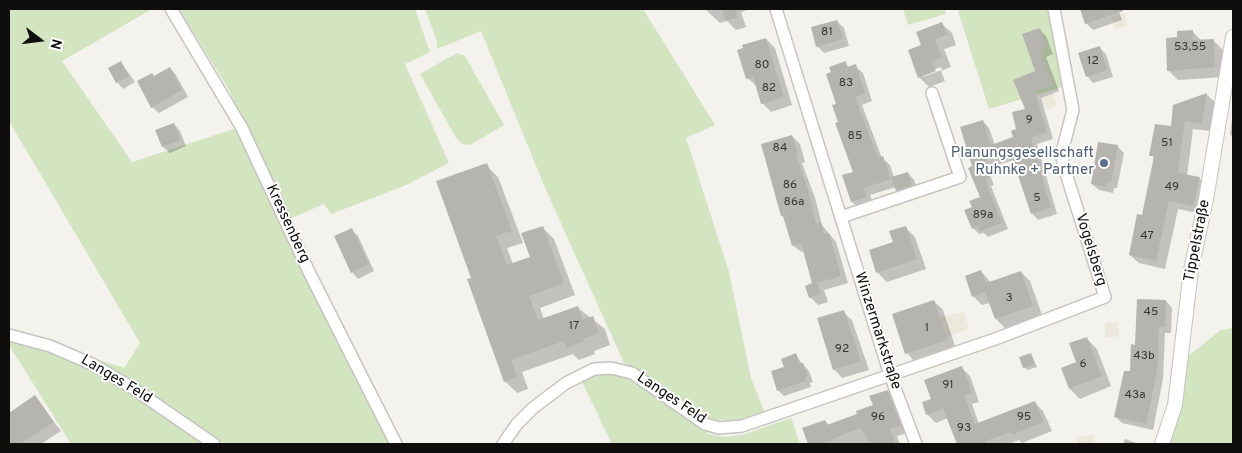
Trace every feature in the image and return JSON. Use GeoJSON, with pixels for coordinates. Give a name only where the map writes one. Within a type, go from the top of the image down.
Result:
{"type":"FeatureCollection","features":[{"type":"Feature","properties":{"kind":"street","name":"Kressenberg"},"geometry":{"type":"LineString","coordinates":[[171,9],[242,128],[309,272],[396,444]]}},
{"type":"Feature","properties":{"kind":"street","name":"Winzermarkstraße"},"geometry":{"type":"LineString","coordinates":[[776,9],[890,375],[916,444]]}},
{"type":"Feature","properties":{"kind":"street","name":"Vogelsberg"},"geometry":{"type":"LineString","coordinates":[[890,375],[998,338],[1105,297],[1063,164],[1064,144],[1073,110],[1054,9]]}},
{"type":"Feature","properties":{"kind":"street","name":"Tippelstraße"},"geometry":{"type":"LineString","coordinates":[[1162,444],[1175,405],[1191,270],[1206,198],[1233,37]]}},
{"type":"Feature","properties":{"kind":"street"},"geometry":{"type":"LineString","coordinates":[[841,217],[960,178],[932,93]]}},
{"type":"Feature","properties":{"kind":"street","name":"Langes Feld"},"geometry":{"type":"LineString","coordinates":[[9,335],[50,346],[92,364],[131,387],[214,444]]}},
{"type":"Feature","properties":{"kind":"street","name":"Langes Feld"},"geometry":{"type":"LineString","coordinates":[[504,444],[517,424],[533,408],[566,383],[587,372],[601,368],[616,368],[632,373],[699,421],[711,426],[728,428],[757,423],[890,375]]}},
{"type":"Feature","properties":{"kind":"shaded area"},"geometry":{"type":"Polygon","coordinates":[[[1124,13],[1128,25],[1115,29],[1111,17],[1124,13]]]}},
{"type":"Feature","properties":{"kind":"shaded area"},"geometry":{"type":"Polygon","coordinates":[[[1053,93],[1057,106],[1045,110],[1041,97],[1053,93]]]}},
{"type":"Feature","properties":{"kind":"shaded area"},"geometry":{"type":"Polygon","coordinates":[[[964,312],[969,328],[947,338],[940,317],[964,312]]]}},
{"type":"Feature","properties":{"kind":"shaded area"},"geometry":{"type":"Polygon","coordinates":[[[1117,322],[1119,336],[1106,338],[1105,323],[1117,322]]]}},
{"type":"Feature","properties":{"kind":"shaded area"},"geometry":{"type":"Polygon","coordinates":[[[1093,434],[1095,444],[1079,444],[1077,438],[1093,434]]]}},
{"type":"Feature","properties":{"kind":"green space"},"geometry":{"type":"Polygon","coordinates":[[[9,9],[152,9],[62,61],[132,162],[237,128],[342,351],[392,444],[71,444],[9,345],[9,331],[124,368],[140,343],[9,121],[9,9]]]}},
{"type":"Feature","properties":{"kind":"green space"},"geometry":{"type":"Polygon","coordinates":[[[179,9],[415,9],[430,52],[405,64],[449,163],[404,186],[331,214],[324,204],[289,219],[229,90],[179,9]]]}},
{"type":"Feature","properties":{"kind":"green space"},"geometry":{"type":"Polygon","coordinates":[[[425,9],[643,9],[715,125],[686,138],[729,272],[751,378],[765,413],[743,420],[714,420],[699,414],[655,379],[624,363],[546,190],[481,31],[437,49],[437,41],[425,9]]]}},
{"type":"Feature","properties":{"kind":"green space"},"geometry":{"type":"Polygon","coordinates":[[[903,9],[945,9],[946,14],[908,25],[903,9]]]}},
{"type":"Feature","properties":{"kind":"green space"},"geometry":{"type":"Polygon","coordinates":[[[963,9],[1049,9],[1066,86],[989,109],[958,11],[963,9]]]}},
{"type":"Feature","properties":{"kind":"green space"},"geometry":{"type":"Polygon","coordinates":[[[457,53],[465,56],[504,125],[470,145],[462,144],[456,138],[420,74],[457,53]]]}},
{"type":"Feature","properties":{"kind":"green space"},"geometry":{"type":"Polygon","coordinates":[[[1233,328],[1233,444],[1168,444],[1186,358],[1221,330],[1233,328]]]}},
{"type":"Feature","properties":{"kind":"green space"},"geometry":{"type":"Polygon","coordinates":[[[604,373],[620,375],[639,383],[709,434],[724,437],[742,435],[791,418],[800,444],[612,444],[581,380],[604,373]]]}},
{"type":"Feature","properties":{"kind":"building"},"geometry":{"type":"Polygon","coordinates":[[[722,9],[735,9],[737,18],[726,21],[722,9]]]}},
{"type":"Feature","properties":{"kind":"building"},"geometry":{"type":"Polygon","coordinates":[[[1080,9],[1123,9],[1123,11],[1085,24],[1080,9]]]}},
{"type":"Feature","properties":{"kind":"building"},"geometry":{"type":"Polygon","coordinates":[[[837,20],[843,39],[816,47],[811,27],[837,20]]]}},
{"type":"Feature","properties":{"kind":"building"},"geometry":{"type":"Polygon","coordinates":[[[942,22],[947,35],[935,39],[942,58],[932,61],[936,71],[918,78],[908,50],[921,45],[916,32],[942,22]]]}},
{"type":"Feature","properties":{"kind":"building"},"geometry":{"type":"Polygon","coordinates":[[[1040,28],[1047,48],[1040,50],[1053,84],[1035,91],[1047,133],[1031,137],[1051,208],[1031,214],[1010,152],[982,162],[989,178],[985,179],[1002,223],[980,231],[978,226],[972,229],[964,210],[972,207],[969,201],[980,197],[968,168],[972,166],[960,127],[983,120],[991,145],[1013,137],[1011,131],[1016,129],[1012,112],[1025,109],[1013,80],[1035,71],[1022,34],[1040,28]]]}},
{"type":"Feature","properties":{"kind":"building"},"geometry":{"type":"Polygon","coordinates":[[[1193,30],[1193,40],[1214,39],[1215,67],[1167,71],[1166,38],[1177,37],[1177,31],[1193,30]]]}},
{"type":"Feature","properties":{"kind":"building"},"geometry":{"type":"Polygon","coordinates":[[[766,38],[784,97],[761,104],[753,77],[746,79],[737,50],[743,48],[742,45],[766,38]]]}},
{"type":"Feature","properties":{"kind":"building"},"geometry":{"type":"Polygon","coordinates":[[[1100,46],[1107,70],[1086,77],[1078,53],[1100,46]]]}},
{"type":"Feature","properties":{"kind":"building"},"geometry":{"type":"Polygon","coordinates":[[[121,61],[129,76],[116,83],[108,68],[121,61]]]}},
{"type":"Feature","properties":{"kind":"building"},"geometry":{"type":"Polygon","coordinates":[[[846,61],[847,67],[856,64],[865,94],[855,97],[878,158],[883,156],[891,179],[864,188],[867,197],[851,202],[842,175],[853,172],[835,123],[838,122],[832,105],[836,104],[826,74],[831,72],[829,67],[846,61]]]}},
{"type":"Feature","properties":{"kind":"building"},"geometry":{"type":"Polygon","coordinates":[[[170,67],[182,90],[151,108],[137,81],[152,73],[154,76],[170,67]]]}},
{"type":"Feature","properties":{"kind":"building"},"geometry":{"type":"Polygon","coordinates":[[[1207,93],[1202,124],[1185,121],[1178,173],[1200,177],[1193,206],[1169,201],[1156,261],[1129,255],[1137,214],[1142,215],[1154,156],[1149,156],[1155,124],[1171,126],[1173,105],[1207,93]]]}},
{"type":"Feature","properties":{"kind":"building"},"geometry":{"type":"Polygon","coordinates":[[[174,123],[181,140],[162,147],[155,130],[174,123]]]}},
{"type":"Feature","properties":{"kind":"building"},"geometry":{"type":"Polygon","coordinates":[[[792,135],[798,155],[796,156],[808,189],[816,224],[821,222],[824,234],[829,233],[841,276],[817,283],[821,294],[809,298],[805,286],[812,283],[801,243],[792,246],[783,216],[781,216],[761,144],[792,135]]]}},
{"type":"Feature","properties":{"kind":"building"},"geometry":{"type":"Polygon","coordinates":[[[1098,142],[1118,145],[1111,182],[1108,182],[1107,187],[1091,184],[1098,142]]]}},
{"type":"Feature","properties":{"kind":"building"},"geometry":{"type":"Polygon","coordinates":[[[487,163],[512,231],[496,236],[507,265],[530,257],[521,233],[543,226],[564,283],[529,296],[538,320],[578,306],[583,320],[593,316],[599,333],[583,339],[584,342],[566,348],[564,341],[511,360],[517,377],[504,382],[467,279],[471,278],[436,181],[487,163]]]}},
{"type":"Feature","properties":{"kind":"building"},"geometry":{"type":"Polygon","coordinates":[[[908,172],[912,185],[896,191],[891,177],[908,172]]]}},
{"type":"Feature","properties":{"kind":"building"},"geometry":{"type":"Polygon","coordinates":[[[906,226],[917,259],[876,273],[869,250],[893,242],[889,231],[906,226]]]}},
{"type":"Feature","properties":{"kind":"building"},"geometry":{"type":"Polygon","coordinates":[[[352,228],[369,264],[351,273],[334,236],[352,228]]]}},
{"type":"Feature","properties":{"kind":"building"},"geometry":{"type":"Polygon","coordinates":[[[981,270],[986,283],[1021,271],[1033,306],[995,319],[985,292],[972,297],[965,276],[981,270]]]}},
{"type":"Feature","properties":{"kind":"building"},"geometry":{"type":"Polygon","coordinates":[[[1137,299],[1166,300],[1165,327],[1159,327],[1157,371],[1146,424],[1114,417],[1124,371],[1130,371],[1131,344],[1135,345],[1137,299]]]}},
{"type":"Feature","properties":{"kind":"building"},"geometry":{"type":"Polygon","coordinates":[[[934,300],[948,340],[905,354],[892,314],[934,300]]]}},
{"type":"Feature","properties":{"kind":"building"},"geometry":{"type":"Polygon","coordinates":[[[844,310],[861,361],[833,370],[817,318],[844,310]]]}},
{"type":"Feature","properties":{"kind":"building"},"geometry":{"type":"Polygon","coordinates":[[[1087,337],[1102,376],[1069,389],[1061,368],[1076,362],[1069,343],[1087,337]]]}},
{"type":"Feature","properties":{"kind":"building"},"geometry":{"type":"Polygon","coordinates":[[[796,353],[800,364],[803,363],[808,376],[805,377],[806,381],[777,391],[771,371],[784,367],[781,359],[796,353]]]}},
{"type":"Feature","properties":{"kind":"building"},"geometry":{"type":"Polygon","coordinates":[[[1031,353],[1035,364],[1023,368],[1019,357],[1031,353]]]}},
{"type":"Feature","properties":{"kind":"building"},"geometry":{"type":"Polygon","coordinates":[[[962,366],[972,393],[964,396],[975,424],[1035,401],[1044,422],[1012,435],[1011,432],[986,441],[987,444],[957,444],[943,409],[926,415],[922,402],[931,399],[924,380],[962,366]]]}},
{"type":"Feature","properties":{"kind":"building"},"geometry":{"type":"Polygon","coordinates":[[[888,390],[901,425],[890,429],[896,444],[870,444],[861,428],[824,444],[808,444],[802,428],[825,420],[827,425],[857,414],[856,411],[873,405],[869,396],[888,390]]]}},
{"type":"Feature","properties":{"kind":"building"},"geometry":{"type":"Polygon","coordinates":[[[35,395],[54,422],[20,444],[9,444],[9,413],[35,395]]]}},
{"type":"Feature","properties":{"kind":"place","name":"Planungsgesellschaft Ruhnke + Partner"},"geometry":{"type":"Point","coordinates":[1104,163]}}]}
